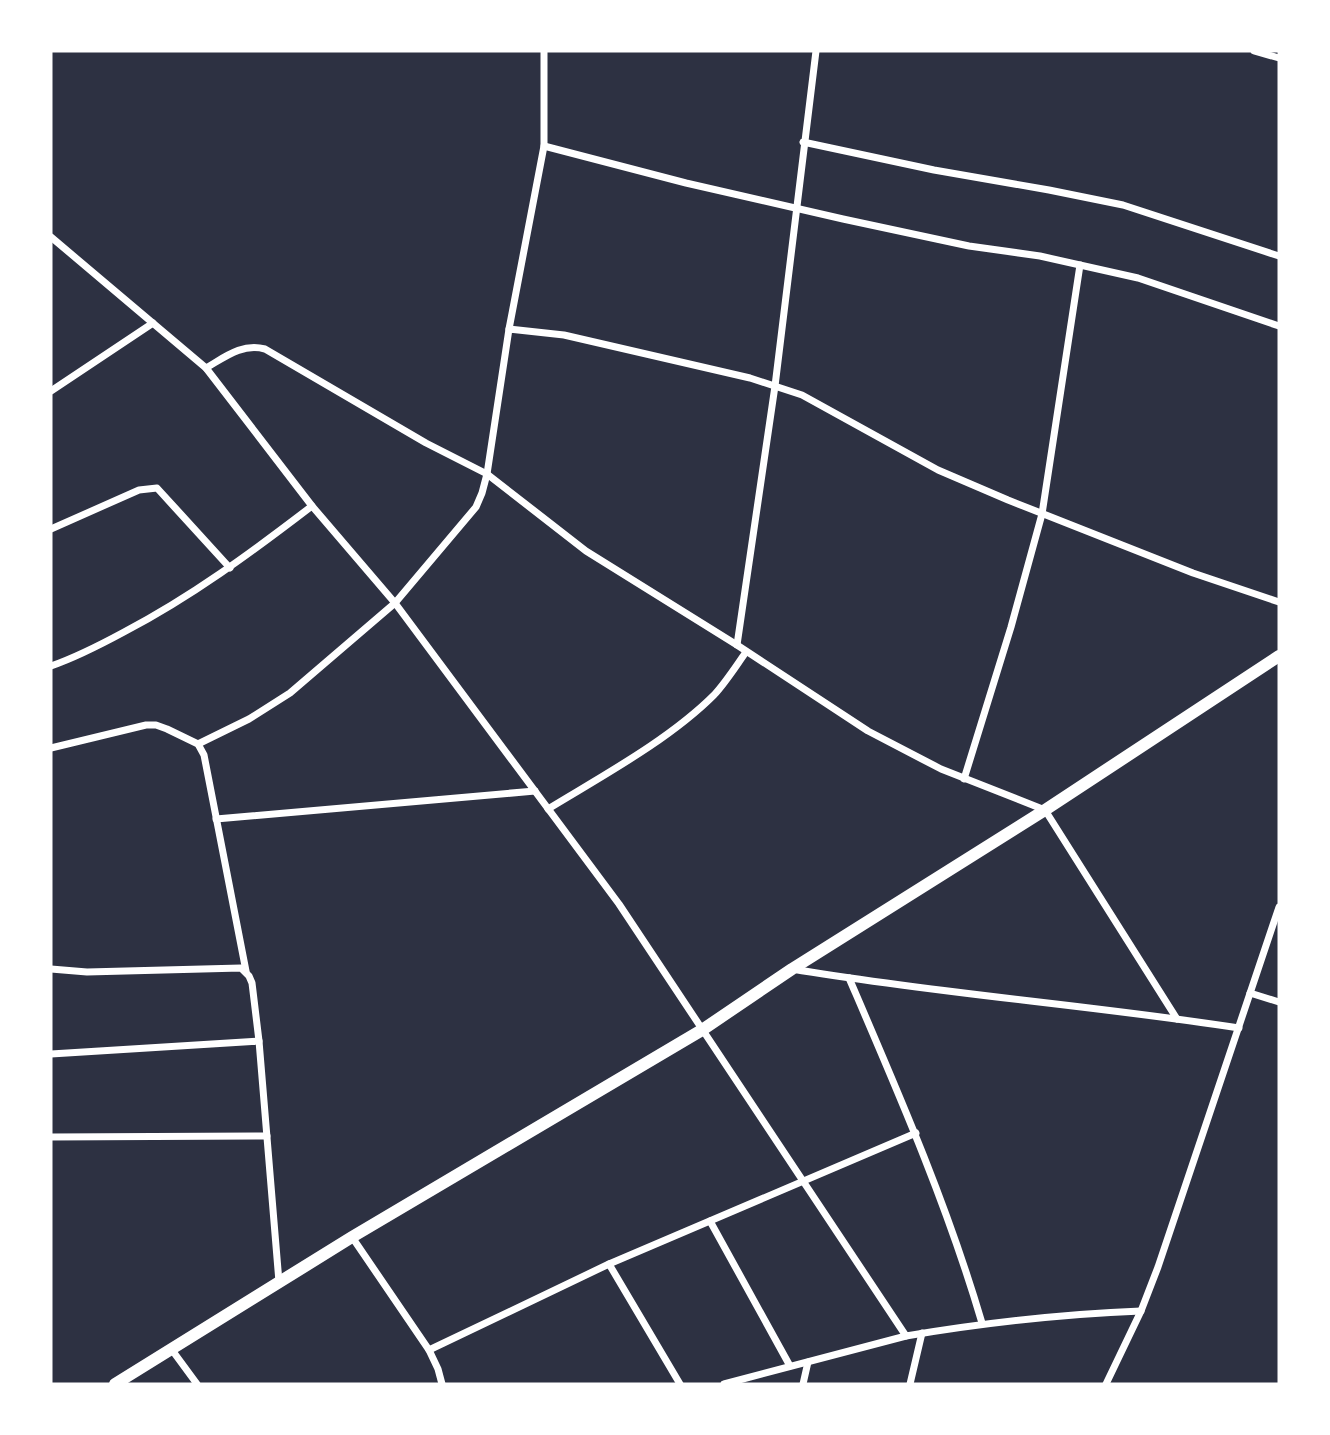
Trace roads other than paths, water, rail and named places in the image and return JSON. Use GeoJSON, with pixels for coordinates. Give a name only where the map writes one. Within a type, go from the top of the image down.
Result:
{"type":"FeatureCollection","features":[{"type":"Feature","properties":{"kind":"street"},"geometry":{"type":"LineString","coordinates":[[198,744],[249,719],[290,692],[395,603],[476,507],[487,474],[509,328],[544,146],[544,51]]}},
{"type":"Feature","properties":{"kind":"street"},"geometry":{"type":"LineString","coordinates":[[737,645],[775,386],[816,51]]}},
{"type":"Feature","properties":{"kind":"street"},"geometry":{"type":"LineString","coordinates":[[1254,51],[1279,58]]}},
{"type":"Feature","properties":{"kind":"street"},"geometry":{"type":"LineString","coordinates":[[803,142],[934,170],[1123,205],[1279,256]]}},
{"type":"Feature","properties":{"kind":"street"},"geometry":{"type":"LineString","coordinates":[[544,146],[796,208],[969,246],[1040,256],[1138,278],[1279,326]]}},
{"type":"Feature","properties":{"kind":"street"},"geometry":{"type":"LineString","coordinates":[[51,237],[206,368],[312,506],[395,603],[619,904],[906,1336]]}},
{"type":"Feature","properties":{"kind":"street"},"geometry":{"type":"LineString","coordinates":[[964,779],[1011,627],[1042,514],[1080,265]]}},
{"type":"Feature","properties":{"kind":"street"},"geometry":{"type":"LineString","coordinates":[[51,391],[153,323]]}},
{"type":"Feature","properties":{"kind":"street"},"geometry":{"type":"LineString","coordinates":[[509,328],[564,335],[775,386],[802,395],[938,470],[1193,573],[1279,602]]}},
{"type":"Feature","properties":{"kind":"street"},"geometry":{"type":"LineString","coordinates":[[206,368],[240,349],[257,346],[265,349],[426,443],[487,474],[586,551],[868,731],[941,769],[1045,810],[1177,1019]]}},
{"type":"Feature","properties":{"kind":"street"},"geometry":{"type":"LineString","coordinates":[[51,529],[139,490],[158,488],[230,568]]}},
{"type":"Feature","properties":{"kind":"street"},"geometry":{"type":"LineString","coordinates":[[51,666],[75,658],[150,618],[230,568],[312,506]]}},
{"type":"Feature","properties":{"kind":"street"},"geometry":{"type":"LineString","coordinates":[[548,809],[634,756],[695,713],[715,693],[746,652]]}},
{"type":"Feature","properties":{"kind":"street"},"geometry":{"type":"LineString","coordinates":[[114,1384],[352,1237],[702,1030],[792,969],[1045,810],[1279,656]]}},
{"type":"Feature","properties":{"kind":"street"},"geometry":{"type":"LineString","coordinates":[[51,748],[146,725],[167,729],[198,744],[204,755],[246,971],[252,983],[279,1283]]}},
{"type":"Feature","properties":{"kind":"street"},"geometry":{"type":"LineString","coordinates":[[216,819],[535,791]]}},
{"type":"Feature","properties":{"kind":"street"},"geometry":{"type":"LineString","coordinates":[[1106,1384],[1142,1311],[1279,906]]}},
{"type":"Feature","properties":{"kind":"street"},"geometry":{"type":"LineString","coordinates":[[51,970],[87,972],[234,967],[246,971]]}},
{"type":"Feature","properties":{"kind":"street"},"geometry":{"type":"LineString","coordinates":[[792,969],[1239,1028]]}},
{"type":"Feature","properties":{"kind":"street"},"geometry":{"type":"LineString","coordinates":[[849,978],[916,1133],[962,1254],[982,1323]]}},
{"type":"Feature","properties":{"kind":"street"},"geometry":{"type":"LineString","coordinates":[[1250,993],[1279,1002]]}},
{"type":"Feature","properties":{"kind":"street"},"geometry":{"type":"LineString","coordinates":[[51,1054],[259,1041]]}},
{"type":"Feature","properties":{"kind":"street"},"geometry":{"type":"LineString","coordinates":[[429,1350],[609,1264],[916,1133]]}},
{"type":"Feature","properties":{"kind":"street"},"geometry":{"type":"LineString","coordinates":[[51,1137],[267,1136]]}},
{"type":"Feature","properties":{"kind":"street"},"geometry":{"type":"LineString","coordinates":[[710,1221],[790,1366]]}},
{"type":"Feature","properties":{"kind":"street"},"geometry":{"type":"LineString","coordinates":[[352,1237],[429,1350],[442,1384]]}},
{"type":"Feature","properties":{"kind":"street"},"geometry":{"type":"LineString","coordinates":[[609,1264],[680,1384]]}},
{"type":"Feature","properties":{"kind":"street"},"geometry":{"type":"LineString","coordinates":[[724,1384],[922,1333],[1074,1313],[1142,1311]]}},
{"type":"Feature","properties":{"kind":"street"},"geometry":{"type":"LineString","coordinates":[[910,1384],[922,1333]]}},
{"type":"Feature","properties":{"kind":"street"},"geometry":{"type":"LineString","coordinates":[[172,1350],[197,1384]]}},
{"type":"Feature","properties":{"kind":"street"},"geometry":{"type":"LineString","coordinates":[[803,1384],[808,1362]]}}]}
